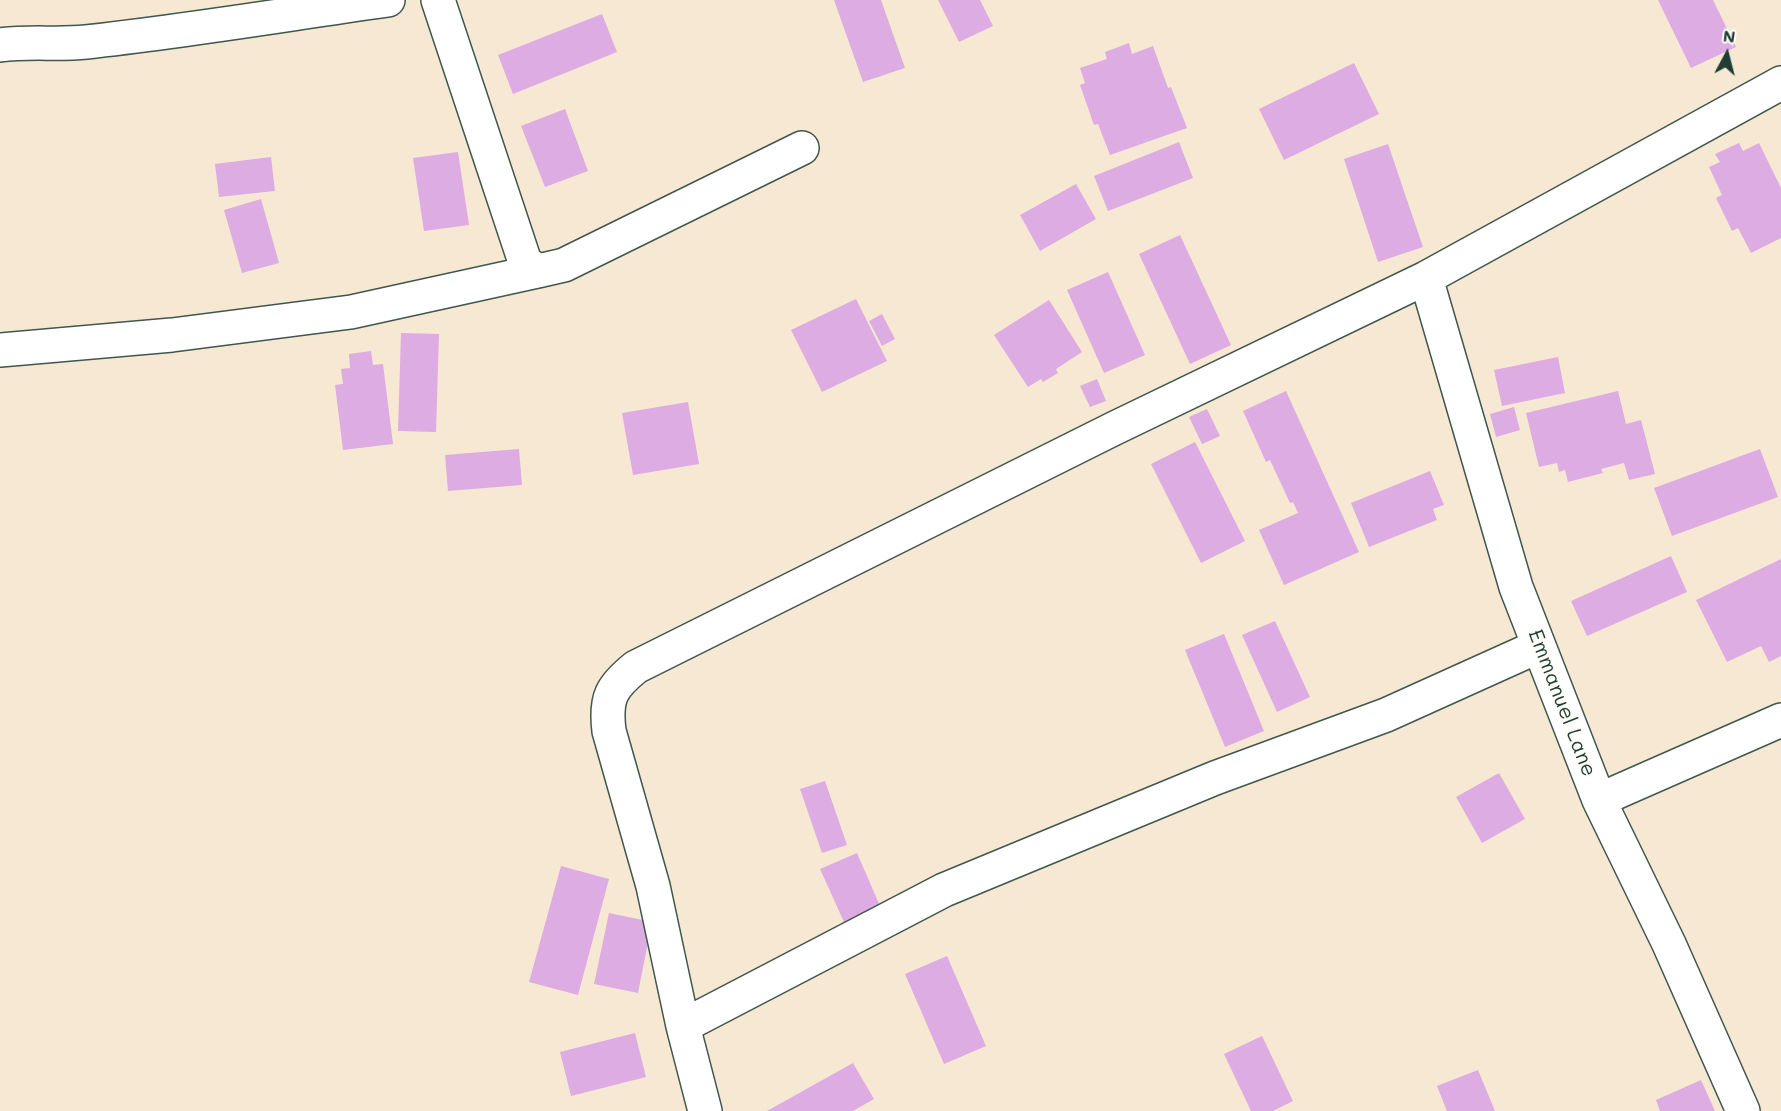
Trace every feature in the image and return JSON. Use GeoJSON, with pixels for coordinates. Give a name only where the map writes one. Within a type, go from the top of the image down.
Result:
{"type":"FeatureCollection","features":[{"type":"Feature","properties":{"kind":"street"},"geometry":{"type":"LineString","coordinates":[[0,45],[82,42],[173,33],[388,0]]}},
{"type":"Feature","properties":{"kind":"street"},"geometry":{"type":"LineString","coordinates":[[438,0],[525,262],[538,271]]}},
{"type":"Feature","properties":{"kind":"street"},"geometry":{"type":"LineString","coordinates":[[705,1111],[683,1026],[652,886],[609,731],[607,712],[610,697],[618,681],[636,668],[1104,434],[1425,279],[1781,83]]}},
{"type":"Feature","properties":{"kind":"street"},"geometry":{"type":"LineString","coordinates":[[0,350],[172,335],[351,312],[564,265],[802,148]]}},
{"type":"Feature","properties":{"kind":"street","name":"Emmanuel Lane"},"geometry":{"type":"LineString","coordinates":[[1425,279],[1516,586],[1599,800],[1669,944],[1743,1111]]}},
{"type":"Feature","properties":{"kind":"street"},"geometry":{"type":"LineString","coordinates":[[683,1026],[944,890],[1215,778],[1386,715],[1539,646]]}},
{"type":"Feature","properties":{"kind":"street"},"geometry":{"type":"LineString","coordinates":[[1599,800],[1781,720]]}},
{"type":"Feature","properties":{"kind":"building"},"geometry":{"type":"Polygon","coordinates":[[[834,0],[881,0],[905,68],[863,82],[834,0]]]}},
{"type":"Feature","properties":{"kind":"building"},"geometry":{"type":"Polygon","coordinates":[[[938,0],[980,0],[993,26],[959,42],[938,0]]]}},
{"type":"Feature","properties":{"kind":"building"},"geometry":{"type":"Polygon","coordinates":[[[1658,0],[1713,0],[1736,47],[1691,68],[1658,0]]]}},
{"type":"Feature","properties":{"kind":"building"},"geometry":{"type":"Polygon","coordinates":[[[602,14],[617,52],[513,94],[498,55],[602,14]]]}},
{"type":"Feature","properties":{"kind":"building"},"geometry":{"type":"Polygon","coordinates":[[[1129,43],[1132,54],[1153,46],[1168,88],[1171,87],[1187,128],[1110,155],[1098,124],[1094,125],[1080,85],[1085,83],[1080,68],[1107,59],[1105,52],[1129,43]]]}},
{"type":"Feature","properties":{"kind":"building"},"geometry":{"type":"Polygon","coordinates":[[[1354,63],[1379,114],[1284,160],[1259,109],[1354,63]]]}},
{"type":"Feature","properties":{"kind":"building"},"geometry":{"type":"Polygon","coordinates":[[[565,109],[588,171],[545,187],[521,126],[565,109]]]}},
{"type":"Feature","properties":{"kind":"building"},"geometry":{"type":"Polygon","coordinates":[[[1179,142],[1193,178],[1108,211],[1094,176],[1179,142]]]}},
{"type":"Feature","properties":{"kind":"building"},"geometry":{"type":"Polygon","coordinates":[[[1739,143],[1743,151],[1759,143],[1781,188],[1781,238],[1751,253],[1738,228],[1732,231],[1716,198],[1722,195],[1709,167],[1720,162],[1715,154],[1739,143]]]}},
{"type":"Feature","properties":{"kind":"building"},"geometry":{"type":"Polygon","coordinates":[[[1388,144],[1423,247],[1378,262],[1344,159],[1388,144]]]}},
{"type":"Feature","properties":{"kind":"building"},"geometry":{"type":"Polygon","coordinates":[[[458,152],[469,225],[424,231],[413,158],[458,152]]]}},
{"type":"Feature","properties":{"kind":"building"},"geometry":{"type":"Polygon","coordinates":[[[271,157],[275,191],[219,197],[215,164],[271,157]]]}},
{"type":"Feature","properties":{"kind":"building"},"geometry":{"type":"Polygon","coordinates":[[[1076,184],[1096,219],[1040,251],[1020,215],[1076,184]]]}},
{"type":"Feature","properties":{"kind":"building"},"geometry":{"type":"Polygon","coordinates":[[[261,199],[279,263],[242,273],[224,210],[261,199]]]}},
{"type":"Feature","properties":{"kind":"building"},"geometry":{"type":"Polygon","coordinates":[[[1180,235],[1231,345],[1190,364],[1139,254],[1180,235]]]}},
{"type":"Feature","properties":{"kind":"building"},"geometry":{"type":"Polygon","coordinates":[[[1108,272],[1145,355],[1104,373],[1067,290],[1108,272]]]}},
{"type":"Feature","properties":{"kind":"building"},"geometry":{"type":"Polygon","coordinates":[[[856,299],[887,361],[822,392],[791,330],[856,299]]]}},
{"type":"Feature","properties":{"kind":"building"},"geometry":{"type":"Polygon","coordinates":[[[1049,300],[1082,352],[1056,369],[1058,373],[1043,382],[1041,379],[1028,387],[994,335],[1049,300]]]}},
{"type":"Feature","properties":{"kind":"building"},"geometry":{"type":"Polygon","coordinates":[[[882,314],[895,339],[882,346],[869,321],[882,314]]]}},
{"type":"Feature","properties":{"kind":"building"},"geometry":{"type":"Polygon","coordinates":[[[401,333],[439,334],[436,432],[398,431],[401,333]]]}},
{"type":"Feature","properties":{"kind":"building"},"geometry":{"type":"Polygon","coordinates":[[[371,351],[373,365],[383,364],[393,444],[343,450],[335,385],[343,384],[341,369],[350,368],[349,354],[371,351]]]}},
{"type":"Feature","properties":{"kind":"building"},"geometry":{"type":"Polygon","coordinates":[[[1558,357],[1565,393],[1502,406],[1494,370],[1558,357]]]}},
{"type":"Feature","properties":{"kind":"building"},"geometry":{"type":"Polygon","coordinates":[[[1097,379],[1106,401],[1090,407],[1080,386],[1097,379]]]}},
{"type":"Feature","properties":{"kind":"building"},"geometry":{"type":"Polygon","coordinates":[[[1286,391],[1359,552],[1284,585],[1259,530],[1298,513],[1293,502],[1290,503],[1270,460],[1266,462],[1243,411],[1286,391]]]}},
{"type":"Feature","properties":{"kind":"building"},"geometry":{"type":"Polygon","coordinates":[[[1618,391],[1626,424],[1641,420],[1655,474],[1629,480],[1624,463],[1601,469],[1603,473],[1568,482],[1565,470],[1559,472],[1557,463],[1539,467],[1526,413],[1618,391]]]}},
{"type":"Feature","properties":{"kind":"building"},"geometry":{"type":"Polygon","coordinates":[[[688,402],[699,464],[633,475],[622,413],[688,402]]]}},
{"type":"Feature","properties":{"kind":"building"},"geometry":{"type":"Polygon","coordinates":[[[1514,407],[1520,430],[1496,437],[1490,414],[1514,407]]]}},
{"type":"Feature","properties":{"kind":"building"},"geometry":{"type":"Polygon","coordinates":[[[1207,409],[1220,436],[1202,444],[1189,417],[1207,409]]]}},
{"type":"Feature","properties":{"kind":"building"},"geometry":{"type":"Polygon","coordinates":[[[1195,442],[1245,541],[1201,563],[1151,464],[1195,442]]]}},
{"type":"Feature","properties":{"kind":"building"},"geometry":{"type":"Polygon","coordinates":[[[519,449],[522,485],[448,491],[445,455],[519,449]]]}},
{"type":"Feature","properties":{"kind":"building"},"geometry":{"type":"Polygon","coordinates":[[[1760,449],[1778,497],[1672,536],[1654,488],[1760,449]]]}},
{"type":"Feature","properties":{"kind":"building"},"geometry":{"type":"Polygon","coordinates":[[[1430,471],[1444,505],[1433,509],[1437,520],[1369,547],[1351,503],[1430,471]]]}},
{"type":"Feature","properties":{"kind":"building"},"geometry":{"type":"Polygon","coordinates":[[[1671,556],[1687,592],[1587,636],[1571,601],[1671,556]]]}},
{"type":"Feature","properties":{"kind":"building"},"geometry":{"type":"Polygon","coordinates":[[[1781,559],[1781,656],[1769,662],[1761,646],[1727,662],[1696,600],[1781,559]]]}},
{"type":"Feature","properties":{"kind":"building"},"geometry":{"type":"Polygon","coordinates":[[[1275,621],[1310,697],[1277,712],[1242,635],[1275,621]]]}},
{"type":"Feature","properties":{"kind":"building"},"geometry":{"type":"Polygon","coordinates":[[[1224,634],[1264,731],[1225,747],[1185,650],[1224,634]]]}},
{"type":"Feature","properties":{"kind":"building"},"geometry":{"type":"Polygon","coordinates":[[[1499,773],[1525,819],[1482,843],[1456,797],[1499,773]]]}},
{"type":"Feature","properties":{"kind":"building"},"geometry":{"type":"Polygon","coordinates":[[[825,781],[847,845],[822,853],[800,789],[825,781]]]}},
{"type":"Feature","properties":{"kind":"building"},"geometry":{"type":"Polygon","coordinates":[[[857,853],[880,906],[844,922],[820,869],[857,853]]]}},
{"type":"Feature","properties":{"kind":"building"},"geometry":{"type":"Polygon","coordinates":[[[561,866],[609,879],[578,995],[529,982],[561,866]]]}},
{"type":"Feature","properties":{"kind":"building"},"geometry":{"type":"Polygon","coordinates":[[[609,913],[652,922],[638,993],[594,984],[609,913]]]}},
{"type":"Feature","properties":{"kind":"building"},"geometry":{"type":"Polygon","coordinates":[[[947,956],[986,1046],[944,1064],[905,974],[947,956]]]}},
{"type":"Feature","properties":{"kind":"building"},"geometry":{"type":"Polygon","coordinates":[[[635,1033],[646,1077],[571,1096],[560,1052],[635,1033]]]}},
{"type":"Feature","properties":{"kind":"building"},"geometry":{"type":"Polygon","coordinates":[[[1262,1036],[1293,1101],[1273,1111],[1251,1111],[1224,1054],[1262,1036]]]}},
{"type":"Feature","properties":{"kind":"building"},"geometry":{"type":"Polygon","coordinates":[[[853,1063],[874,1099],[853,1111],[767,1111],[853,1063]]]}},
{"type":"Feature","properties":{"kind":"building"},"geometry":{"type":"Polygon","coordinates":[[[1478,1070],[1495,1111],[1447,1111],[1437,1086],[1478,1070]]]}},
{"type":"Feature","properties":{"kind":"building"},"geometry":{"type":"Polygon","coordinates":[[[1701,1080],[1715,1111],[1660,1111],[1656,1100],[1701,1080]]]}}]}
